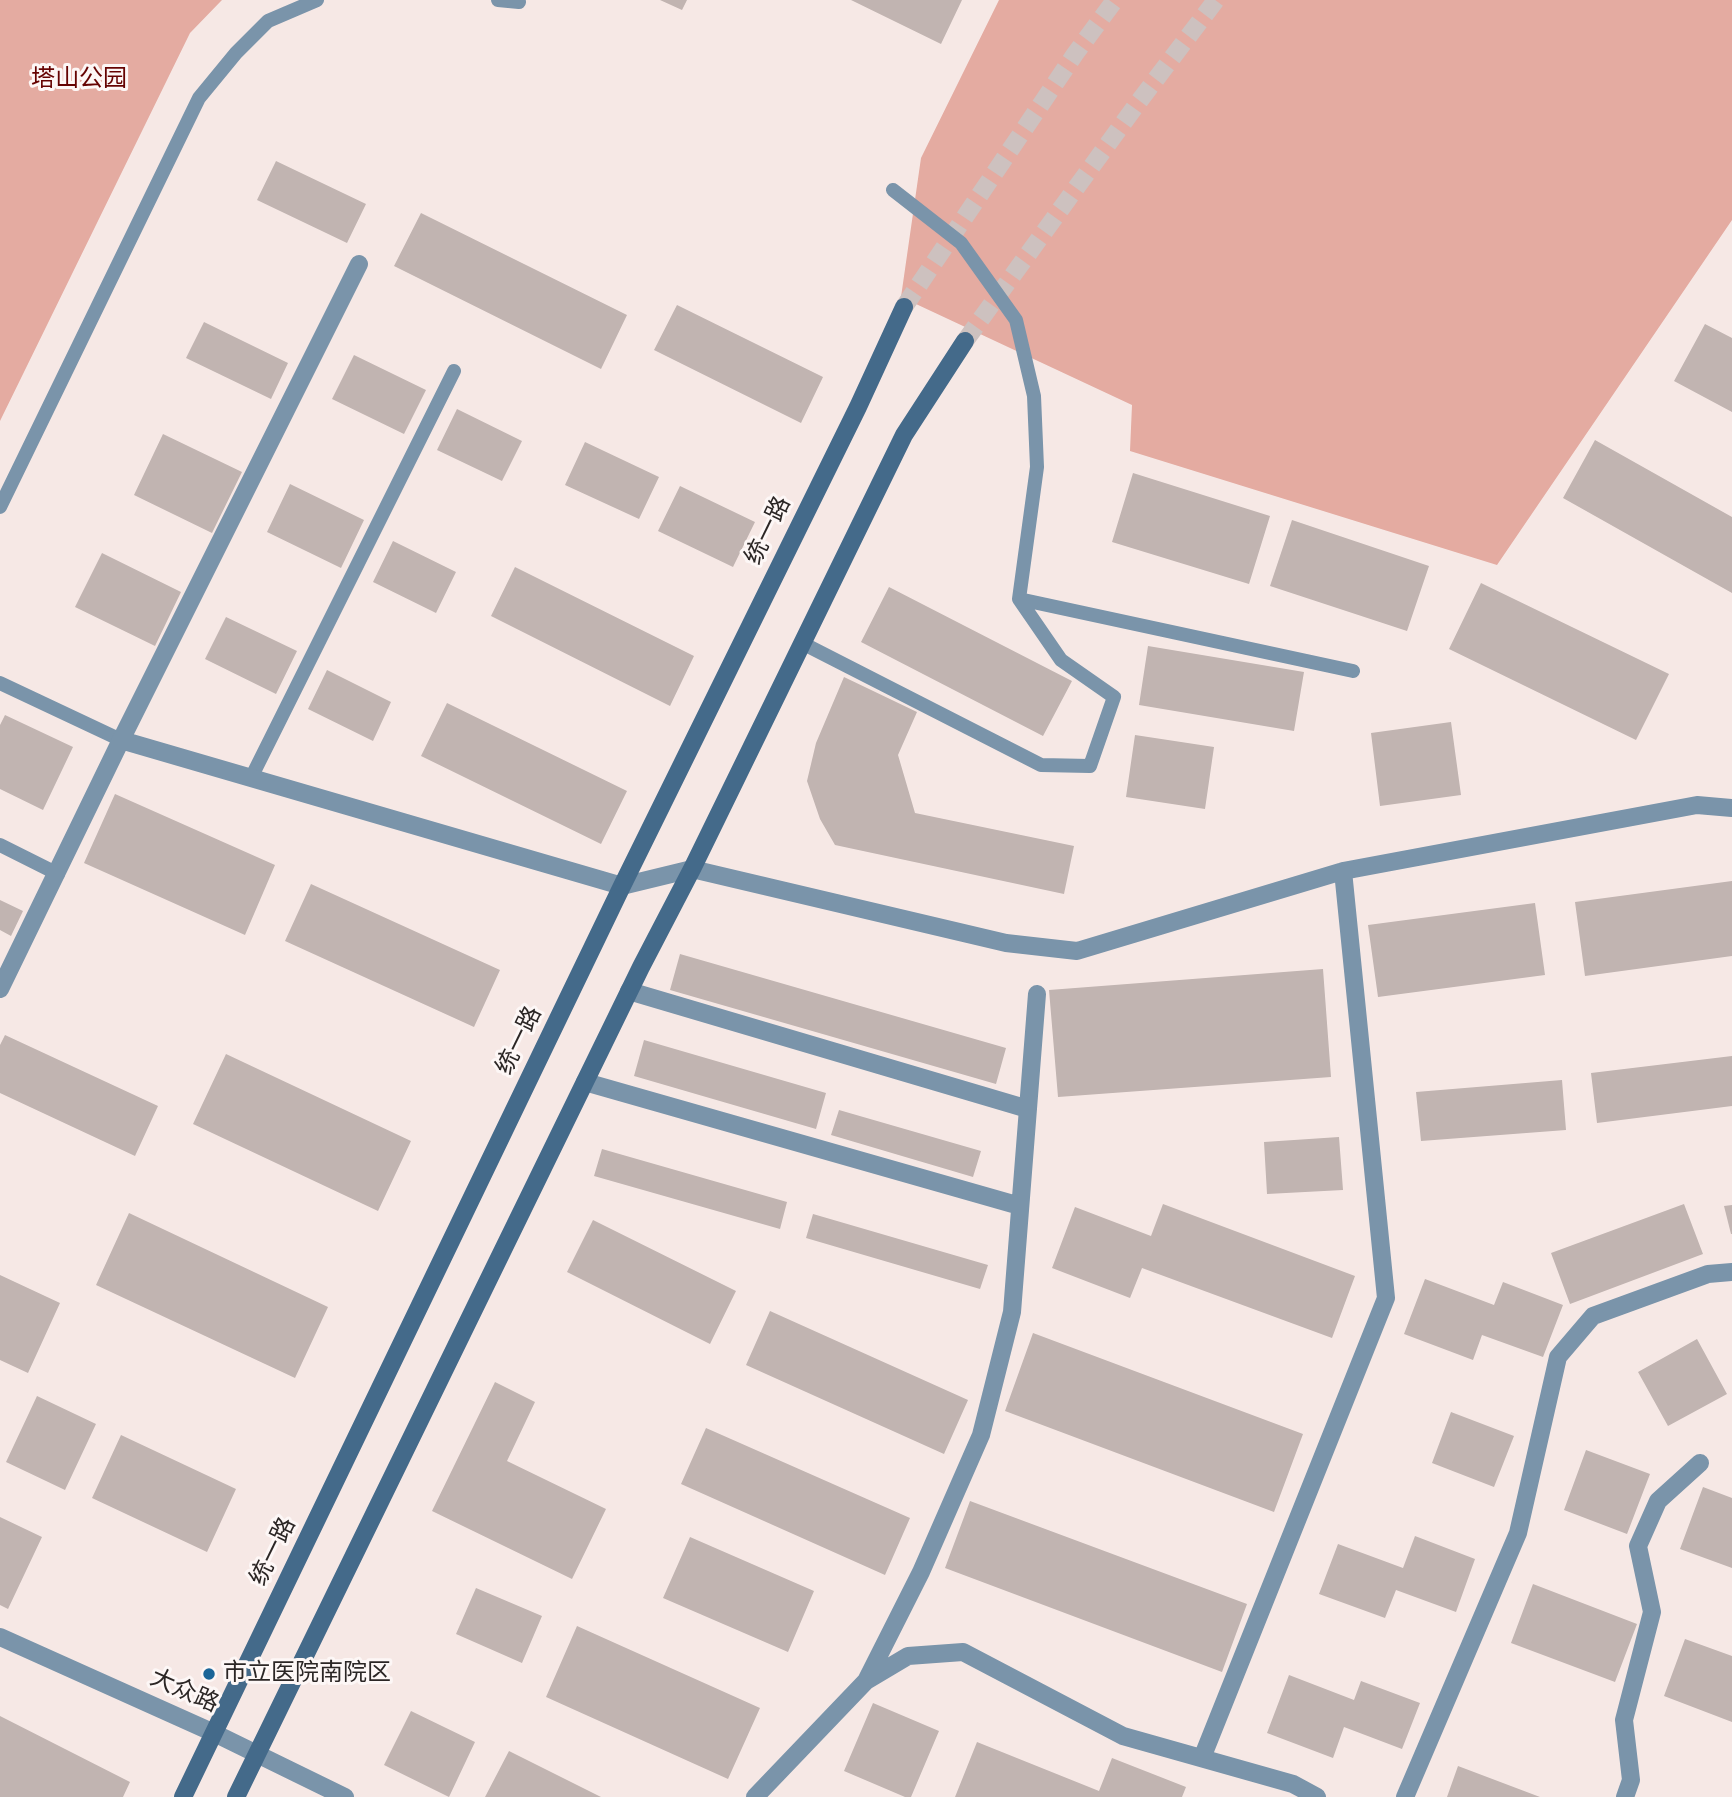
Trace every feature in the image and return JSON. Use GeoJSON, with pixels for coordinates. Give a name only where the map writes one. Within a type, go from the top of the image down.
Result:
{"type":"FeatureCollection","features":[{"type":"Feature","properties":{"kind":"main road","name":"统一路"},"geometry":{"type":"LineString","coordinates":[[183,1797],[622,886],[858,407],[904,307]]}},
{"type":"Feature","properties":{"kind":"main road"},"geometry":{"type":"LineString","coordinates":[[236,1797],[629,990],[692,869],[904,435],[965,341]]}},
{"type":"Feature","properties":{"kind":"street"},"geometry":{"type":"LineString","coordinates":[[0,989],[359,264]]}},
{"type":"Feature","properties":{"kind":"street"},"geometry":{"type":"LineString","coordinates":[[121,740],[622,886],[692,869],[1006,943],[1077,951],[1343,872],[1697,805],[1732,808]]}},
{"type":"Feature","properties":{"kind":"street"},"geometry":{"type":"LineString","coordinates":[[1202,1758],[1386,1298],[1343,872]]}},
{"type":"Feature","properties":{"kind":"street"},"geometry":{"type":"LineString","coordinates":[[629,990],[1028,1109]]}},
{"type":"Feature","properties":{"kind":"street"},"geometry":{"type":"LineString","coordinates":[[866,1681],[921,1572],[981,1435],[1012,1312],[1037,994]]}},
{"type":"Feature","properties":{"kind":"street"},"geometry":{"type":"LineString","coordinates":[[585,1082],[1020,1206]]}},
{"type":"Feature","properties":{"kind":"street"},"geometry":{"type":"LineString","coordinates":[[1405,1797],[1518,1533],[1558,1357],[1592,1316],[1708,1274],[1732,1272]]}},
{"type":"Feature","properties":{"kind":"street"},"geometry":{"type":"LineString","coordinates":[[1625,1797],[1631,1780],[1624,1720],[1652,1612],[1638,1546],[1658,1501],[1700,1463]]}},
{"type":"Feature","properties":{"kind":"street","name":"大众路"},"geometry":{"type":"LineString","coordinates":[[0,1637],[214,1733],[345,1797]]}},
{"type":"Feature","properties":{"kind":"street"},"geometry":{"type":"LineString","coordinates":[[755,1797],[866,1681],[908,1656],[963,1652],[1123,1736],[1293,1784],[1317,1797]]}},
{"type":"Feature","properties":{"kind":"lane"},"geometry":{"type":"LineString","coordinates":[[0,507],[199,98],[236,53],[268,21],[317,0]]}},
{"type":"Feature","properties":{"kind":"lane"},"geometry":{"type":"LineString","coordinates":[[498,0],[519,2]]}},
{"type":"Feature","properties":{"kind":"lane"},"geometry":{"type":"LineString","coordinates":[[802,643],[1041,765],[1090,766],[1114,697],[1061,660],[1019,599],[1037,467],[1034,396],[1016,320],[961,243],[893,190]]}},
{"type":"Feature","properties":{"kind":"lane"},"geometry":{"type":"LineString","coordinates":[[251,778],[454,371]]}},
{"type":"Feature","properties":{"kind":"lane"},"geometry":{"type":"LineString","coordinates":[[1019,599],[1353,671]]}},
{"type":"Feature","properties":{"kind":"lane"},"geometry":{"type":"LineString","coordinates":[[0,683],[121,740]]}},
{"type":"Feature","properties":{"kind":"lane"},"geometry":{"type":"LineString","coordinates":[[0,845],[58,874]]}},
{"type":"Feature","properties":{"kind":"green space","name":"塔山公园"},"geometry":{"type":"Polygon","coordinates":[[[0,0],[222,0],[190,33],[0,421],[0,0]]]}},
{"type":"Feature","properties":{"kind":"green space"},"geometry":{"type":"Polygon","coordinates":[[[999,0],[1732,0],[1732,220],[1497,565],[1130,451],[1132,405],[901,297],[921,158],[999,0]]]}},
{"type":"Feature","properties":{"kind":"building"},"geometry":{"type":"Polygon","coordinates":[[[660,0],[687,0],[682,10],[660,0]]]}},
{"type":"Feature","properties":{"kind":"building"},"geometry":{"type":"Polygon","coordinates":[[[851,0],[962,0],[941,44],[851,0]]]}},
{"type":"Feature","properties":{"kind":"building"},"geometry":{"type":"Polygon","coordinates":[[[276,161],[366,204],[347,243],[257,200],[276,161]]]}},
{"type":"Feature","properties":{"kind":"building"},"geometry":{"type":"Polygon","coordinates":[[[421,213],[627,315],[601,369],[394,266],[421,213]]]}},
{"type":"Feature","properties":{"kind":"building"},"geometry":{"type":"Polygon","coordinates":[[[677,305],[823,377],[801,423],[654,350],[677,305]]]}},
{"type":"Feature","properties":{"kind":"building"},"geometry":{"type":"Polygon","coordinates":[[[204,322],[288,363],[271,399],[186,358],[204,322]]]}},
{"type":"Feature","properties":{"kind":"building"},"geometry":{"type":"Polygon","coordinates":[[[1705,324],[1732,338],[1732,412],[1674,381],[1705,324]]]}},
{"type":"Feature","properties":{"kind":"building"},"geometry":{"type":"Polygon","coordinates":[[[354,355],[426,390],[404,434],[332,399],[354,355]]]}},
{"type":"Feature","properties":{"kind":"building"},"geometry":{"type":"Polygon","coordinates":[[[457,409],[522,441],[502,481],[437,450],[457,409]]]}},
{"type":"Feature","properties":{"kind":"building"},"geometry":{"type":"Polygon","coordinates":[[[163,434],[242,472],[212,533],[134,495],[163,434]]]}},
{"type":"Feature","properties":{"kind":"building"},"geometry":{"type":"Polygon","coordinates":[[[1595,440],[1732,517],[1732,593],[1563,498],[1595,440]]]}},
{"type":"Feature","properties":{"kind":"building"},"geometry":{"type":"Polygon","coordinates":[[[585,442],[659,477],[639,519],[565,485],[585,442]]]}},
{"type":"Feature","properties":{"kind":"building"},"geometry":{"type":"Polygon","coordinates":[[[1133,473],[1270,516],[1249,584],[1112,542],[1133,473]]]}},
{"type":"Feature","properties":{"kind":"building"},"geometry":{"type":"Polygon","coordinates":[[[290,484],[364,520],[341,568],[267,532],[290,484]]]}},
{"type":"Feature","properties":{"kind":"building"},"geometry":{"type":"Polygon","coordinates":[[[680,486],[755,522],[733,567],[658,531],[680,486]]]}},
{"type":"Feature","properties":{"kind":"building"},"geometry":{"type":"Polygon","coordinates":[[[1292,520],[1429,566],[1407,631],[1270,586],[1292,520]]]}},
{"type":"Feature","properties":{"kind":"building"},"geometry":{"type":"Polygon","coordinates":[[[393,541],[456,572],[436,613],[373,582],[393,541]]]}},
{"type":"Feature","properties":{"kind":"building"},"geometry":{"type":"Polygon","coordinates":[[[102,553],[181,592],[155,646],[75,607],[102,553]]]}},
{"type":"Feature","properties":{"kind":"building"},"geometry":{"type":"Polygon","coordinates":[[[515,567],[694,656],[670,706],[491,616],[515,567]]]}},
{"type":"Feature","properties":{"kind":"building"},"geometry":{"type":"Polygon","coordinates":[[[1481,583],[1669,674],[1636,740],[1449,649],[1481,583]]]}},
{"type":"Feature","properties":{"kind":"building"},"geometry":{"type":"Polygon","coordinates":[[[889,587],[1072,681],[1043,736],[861,642],[889,587]]]}},
{"type":"Feature","properties":{"kind":"building"},"geometry":{"type":"Polygon","coordinates":[[[226,617],[297,651],[276,694],[205,659],[226,617]]]}},
{"type":"Feature","properties":{"kind":"building"},"geometry":{"type":"Polygon","coordinates":[[[1148,646],[1304,672],[1294,731],[1139,705],[1148,646]]]}},
{"type":"Feature","properties":{"kind":"building"},"geometry":{"type":"Polygon","coordinates":[[[327,670],[391,702],[373,741],[308,709],[327,670]]]}},
{"type":"Feature","properties":{"kind":"building"},"geometry":{"type":"Polygon","coordinates":[[[844,677],[917,712],[898,755],[915,813],[1074,846],[1064,894],[835,845],[820,819],[807,781],[816,743],[844,677]]]}},
{"type":"Feature","properties":{"kind":"building"},"geometry":{"type":"Polygon","coordinates":[[[447,703],[627,791],[601,844],[421,756],[447,703]]]}},
{"type":"Feature","properties":{"kind":"building"},"geometry":{"type":"Polygon","coordinates":[[[5,715],[73,747],[43,810],[0,789],[0,725],[5,715]]]}},
{"type":"Feature","properties":{"kind":"building"},"geometry":{"type":"Polygon","coordinates":[[[1451,722],[1461,795],[1380,806],[1371,733],[1451,722]]]}},
{"type":"Feature","properties":{"kind":"building"},"geometry":{"type":"Polygon","coordinates":[[[1135,735],[1214,747],[1205,809],[1126,797],[1135,735]]]}},
{"type":"Feature","properties":{"kind":"building"},"geometry":{"type":"Polygon","coordinates":[[[115,794],[275,865],[245,935],[84,863],[115,794]]]}},
{"type":"Feature","properties":{"kind":"building"},"geometry":{"type":"Polygon","coordinates":[[[1732,881],[1732,956],[1585,976],[1575,902],[1732,881]]]}},
{"type":"Feature","properties":{"kind":"building"},"geometry":{"type":"Polygon","coordinates":[[[311,884],[500,970],[474,1027],[285,941],[311,884]]]}},
{"type":"Feature","properties":{"kind":"building"},"geometry":{"type":"Polygon","coordinates":[[[0,900],[23,911],[11,936],[0,930],[0,900]]]}},
{"type":"Feature","properties":{"kind":"building"},"geometry":{"type":"Polygon","coordinates":[[[1535,903],[1545,975],[1378,997],[1368,925],[1535,903]]]}},
{"type":"Feature","properties":{"kind":"building"},"geometry":{"type":"Polygon","coordinates":[[[680,954],[1006,1048],[996,1084],[670,990],[680,954]]]}},
{"type":"Feature","properties":{"kind":"building"},"geometry":{"type":"Polygon","coordinates":[[[1323,969],[1331,1077],[1058,1097],[1049,990],[1323,969]]]}},
{"type":"Feature","properties":{"kind":"building"},"geometry":{"type":"Polygon","coordinates":[[[5,1035],[158,1106],[135,1156],[0,1093],[0,1045],[5,1035]]]}},
{"type":"Feature","properties":{"kind":"building"},"geometry":{"type":"Polygon","coordinates":[[[644,1040],[826,1093],[816,1129],[634,1076],[644,1040]]]}},
{"type":"Feature","properties":{"kind":"building"},"geometry":{"type":"Polygon","coordinates":[[[226,1054],[411,1141],[378,1211],[193,1124],[226,1054]]]}},
{"type":"Feature","properties":{"kind":"building"},"geometry":{"type":"Polygon","coordinates":[[[1732,1056],[1732,1106],[1597,1123],[1591,1073],[1732,1056]]]}},
{"type":"Feature","properties":{"kind":"building"},"geometry":{"type":"Polygon","coordinates":[[[1562,1080],[1566,1130],[1421,1141],[1416,1092],[1562,1080]]]}},
{"type":"Feature","properties":{"kind":"building"},"geometry":{"type":"Polygon","coordinates":[[[839,1110],[981,1151],[973,1177],[831,1135],[839,1110]]]}},
{"type":"Feature","properties":{"kind":"building"},"geometry":{"type":"Polygon","coordinates":[[[1339,1137],[1343,1190],[1267,1194],[1264,1142],[1339,1137]]]}},
{"type":"Feature","properties":{"kind":"building"},"geometry":{"type":"Polygon","coordinates":[[[602,1149],[787,1202],[780,1229],[594,1176],[602,1149]]]}},
{"type":"Feature","properties":{"kind":"building"},"geometry":{"type":"Polygon","coordinates":[[[1163,1204],[1355,1276],[1332,1338],[1142,1268],[1130,1298],[1052,1268],[1075,1207],[1151,1236],[1163,1204]]]}},
{"type":"Feature","properties":{"kind":"building"},"geometry":{"type":"Polygon","coordinates":[[[1684,1204],[1703,1254],[1570,1304],[1551,1253],[1684,1204]]]}},
{"type":"Feature","properties":{"kind":"building"},"geometry":{"type":"Polygon","coordinates":[[[1732,1205],[1732,1234],[1731,1234],[1724,1206],[1732,1205]]]}},
{"type":"Feature","properties":{"kind":"building"},"geometry":{"type":"Polygon","coordinates":[[[129,1213],[328,1307],[295,1378],[96,1285],[129,1213]]]}},
{"type":"Feature","properties":{"kind":"building"},"geometry":{"type":"Polygon","coordinates":[[[813,1214],[988,1265],[980,1289],[806,1238],[813,1214]]]}},
{"type":"Feature","properties":{"kind":"building"},"geometry":{"type":"Polygon","coordinates":[[[593,1220],[736,1291],[710,1344],[567,1272],[593,1220]]]}},
{"type":"Feature","properties":{"kind":"building"},"geometry":{"type":"Polygon","coordinates":[[[0,1275],[60,1303],[28,1373],[0,1360],[0,1275]]]}},
{"type":"Feature","properties":{"kind":"building"},"geometry":{"type":"Polygon","coordinates":[[[1425,1279],[1494,1305],[1503,1282],[1563,1305],[1543,1357],[1482,1335],[1473,1360],[1404,1334],[1425,1279]]]}},
{"type":"Feature","properties":{"kind":"building"},"geometry":{"type":"Polygon","coordinates":[[[770,1311],[968,1400],[944,1454],[746,1365],[770,1311]]]}},
{"type":"Feature","properties":{"kind":"building"},"geometry":{"type":"Polygon","coordinates":[[[1033,1333],[1303,1434],[1274,1512],[1005,1411],[1033,1333]]]}},
{"type":"Feature","properties":{"kind":"building"},"geometry":{"type":"Polygon","coordinates":[[[1697,1339],[1727,1394],[1668,1426],[1638,1372],[1697,1339]]]}},
{"type":"Feature","properties":{"kind":"building"},"geometry":{"type":"Polygon","coordinates":[[[495,1382],[535,1402],[507,1461],[606,1509],[572,1579],[432,1511],[495,1382]]]}},
{"type":"Feature","properties":{"kind":"building"},"geometry":{"type":"Polygon","coordinates":[[[37,1396],[96,1424],[65,1490],[6,1462],[37,1396]]]}},
{"type":"Feature","properties":{"kind":"building"},"geometry":{"type":"Polygon","coordinates":[[[1451,1412],[1514,1436],[1494,1487],[1432,1463],[1451,1412]]]}},
{"type":"Feature","properties":{"kind":"building"},"geometry":{"type":"Polygon","coordinates":[[[706,1428],[910,1518],[885,1575],[681,1484],[706,1428]]]}},
{"type":"Feature","properties":{"kind":"building"},"geometry":{"type":"Polygon","coordinates":[[[121,1435],[236,1489],[207,1552],[92,1498],[121,1435]]]}},
{"type":"Feature","properties":{"kind":"building"},"geometry":{"type":"Polygon","coordinates":[[[1586,1450],[1650,1474],[1627,1534],[1564,1510],[1586,1450]]]}},
{"type":"Feature","properties":{"kind":"building"},"geometry":{"type":"Polygon","coordinates":[[[1703,1487],[1732,1498],[1732,1568],[1680,1549],[1703,1487]]]}},
{"type":"Feature","properties":{"kind":"building"},"geometry":{"type":"Polygon","coordinates":[[[970,1501],[1247,1604],[1222,1672],[945,1568],[970,1501]]]}},
{"type":"Feature","properties":{"kind":"building"},"geometry":{"type":"Polygon","coordinates":[[[0,1517],[42,1537],[8,1609],[0,1605],[0,1517]]]}},
{"type":"Feature","properties":{"kind":"building"},"geometry":{"type":"Polygon","coordinates":[[[1415,1536],[1475,1559],[1456,1612],[1396,1590],[1385,1618],[1319,1594],[1338,1544],[1403,1568],[1415,1536]]]}},
{"type":"Feature","properties":{"kind":"building"},"geometry":{"type":"Polygon","coordinates":[[[690,1537],[814,1591],[788,1652],[663,1598],[690,1537]]]}},
{"type":"Feature","properties":{"kind":"building"},"geometry":{"type":"Polygon","coordinates":[[[1533,1584],[1637,1624],[1615,1682],[1511,1643],[1533,1584]]]}},
{"type":"Feature","properties":{"kind":"building"},"geometry":{"type":"Polygon","coordinates":[[[476,1588],[542,1616],[522,1663],[456,1634],[476,1588]]]}},
{"type":"Feature","properties":{"kind":"building"},"geometry":{"type":"Polygon","coordinates":[[[577,1626],[760,1708],[728,1779],[546,1697],[577,1626]]]}},
{"type":"Feature","properties":{"kind":"building"},"geometry":{"type":"Polygon","coordinates":[[[1685,1639],[1732,1656],[1732,1722],[1664,1696],[1685,1639]]]}},
{"type":"Feature","properties":{"kind":"building"},"geometry":{"type":"Polygon","coordinates":[[[1289,1675],[1354,1700],[1361,1681],[1420,1703],[1402,1749],[1344,1727],[1333,1758],[1267,1733],[1289,1675]]]}},
{"type":"Feature","properties":{"kind":"building"},"geometry":{"type":"Polygon","coordinates":[[[873,1703],[939,1731],[911,1797],[905,1797],[844,1771],[873,1703]]]}},
{"type":"Feature","properties":{"kind":"building"},"geometry":{"type":"Polygon","coordinates":[[[411,1711],[475,1742],[449,1797],[384,1765],[411,1711]]]}},
{"type":"Feature","properties":{"kind":"building"},"geometry":{"type":"Polygon","coordinates":[[[0,1716],[130,1782],[123,1797],[0,1797],[0,1716]]]}},
{"type":"Feature","properties":{"kind":"building"},"geometry":{"type":"Polygon","coordinates":[[[977,1742],[1099,1791],[1112,1758],[1186,1787],[1182,1797],[955,1797],[977,1742]]]}},
{"type":"Feature","properties":{"kind":"building"},"geometry":{"type":"Polygon","coordinates":[[[509,1751],[601,1797],[485,1797],[509,1751]]]}},
{"type":"Feature","properties":{"kind":"building"},"geometry":{"type":"Polygon","coordinates":[[[1458,1766],[1540,1797],[1447,1797],[1458,1766]]]}},
{"type":"Feature","properties":{"kind":"tunnel"},"geometry":{"type":"LineString","coordinates":[[904,307],[1075,54],[1115,0]]}},
{"type":"Feature","properties":{"kind":"tunnel"},"geometry":{"type":"LineString","coordinates":[[965,341],[1216,0]]}},
{"type":"Feature","properties":{"kind":"place","name":"市立医院南院区"},"geometry":{"type":"Point","coordinates":[209,1674]}}]}
